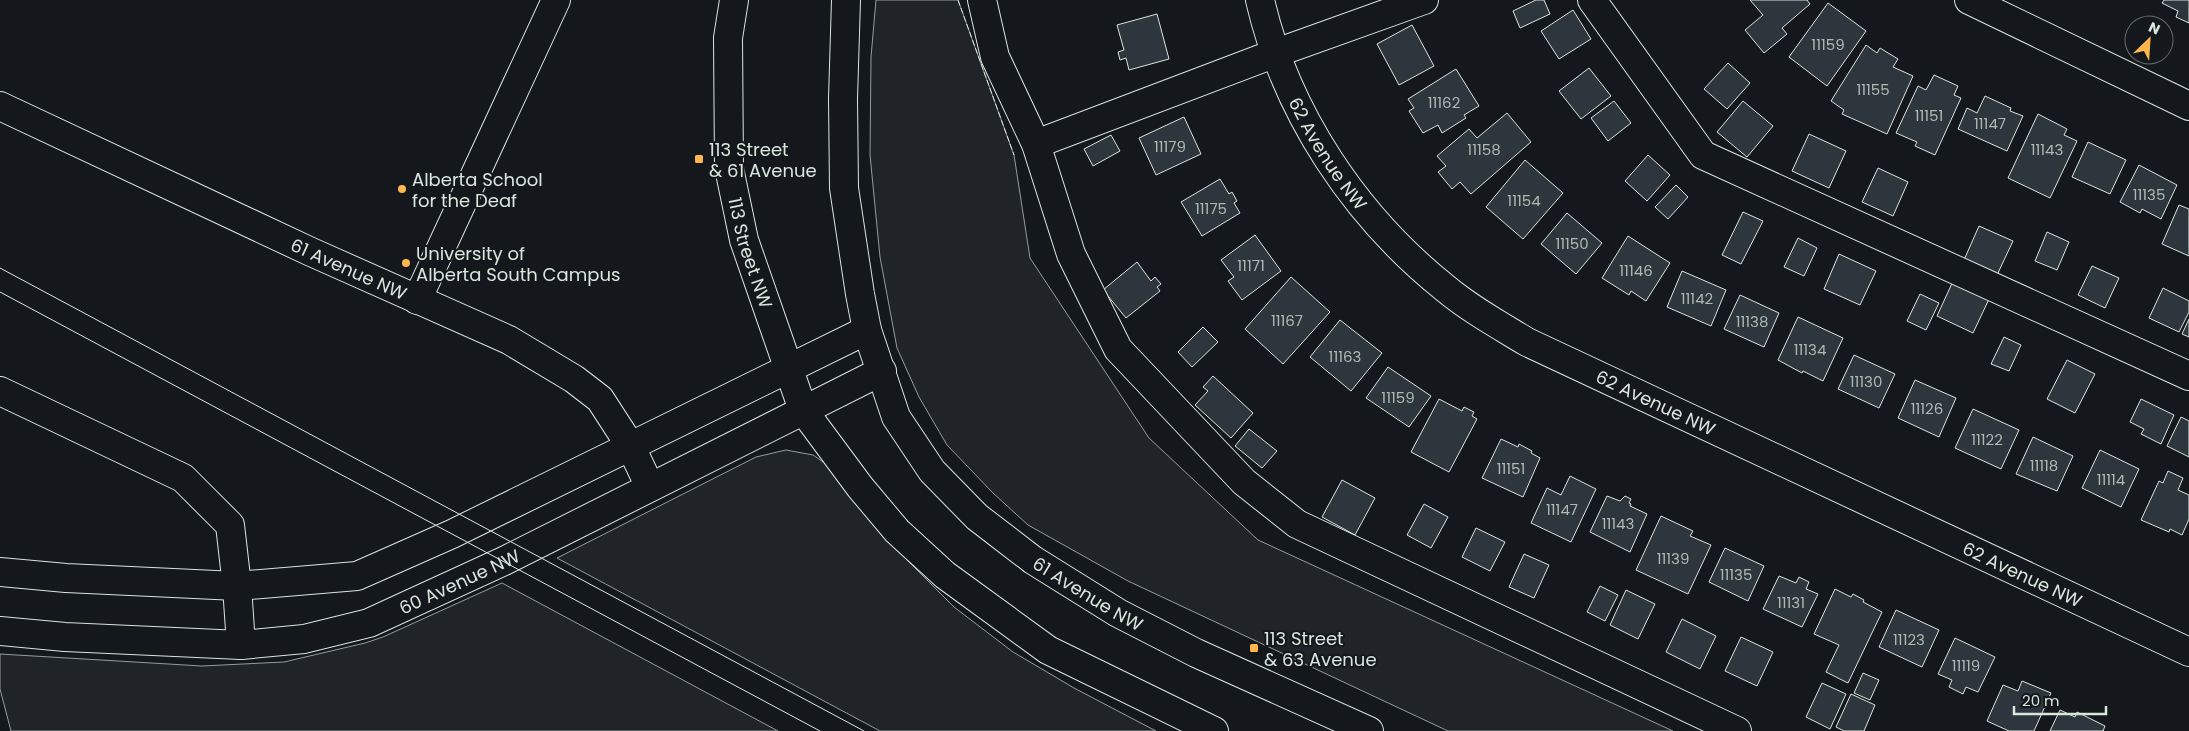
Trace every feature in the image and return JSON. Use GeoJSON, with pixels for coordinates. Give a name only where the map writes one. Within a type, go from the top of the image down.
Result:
{"type":"FeatureCollection","features":[{"type":"Feature","properties":{"kind":"street"},"geometry":{"type":"LineString","coordinates":[[417,300],[556,0]]}},
{"type":"Feature","properties":{"kind":"street","name":"113 Street NW"},"geometry":{"type":"LineString","coordinates":[[734,0],[728,38],[729,168],[744,240],[803,410]]}},
{"type":"Feature","properties":{"kind":"street"},"geometry":{"type":"LineString","coordinates":[[846,0],[843,99],[844,188],[867,330],[882,371]]}},
{"type":"Feature","properties":{"kind":"street"},"geometry":{"type":"LineString","coordinates":[[982,0],[995,57],[1036,144],[1071,254],[1118,350],[1244,482],[1297,524],[1737,731]]}},
{"type":"Feature","properties":{"kind":"street","name":"62 Avenue NW"},"geometry":{"type":"LineString","coordinates":[[1260,0],[1276,53],[1294,98],[1318,142],[1344,183],[1375,221],[1445,289],[1485,317],[1527,342],[2189,652]]}},
{"type":"Feature","properties":{"kind":"street"},"geometry":{"type":"LineString","coordinates":[[1036,144],[1276,53],[1424,0]]}},
{"type":"Feature","properties":{"kind":"street"},"geometry":{"type":"LineString","coordinates":[[1592,0],[1703,155],[2189,376]]}},
{"type":"Feature","properties":{"kind":"street"},"geometry":{"type":"LineString","coordinates":[[1969,0],[2189,106]]}},
{"type":"Feature","properties":{"kind":"street","name":"61 Avenue NW"},"geometry":{"type":"LineString","coordinates":[[0,106],[417,300],[509,340],[574,379],[600,399],[631,448],[650,487]]}},
{"type":"Feature","properties":{"kind":"street"},"geometry":{"type":"LineString","coordinates":[[0,572],[66,578],[237,586],[357,576],[452,534],[631,448],[867,330]]}},
{"type":"Feature","properties":{"kind":"street","name":"61 Avenue NW"},"geometry":{"type":"LineString","coordinates":[[882,371],[896,417],[932,472],[977,517],[1034,560],[1118,612],[1196,653],[1369,731]]}},
{"type":"Feature","properties":{"kind":"street","name":"60 Avenue NW"},"geometry":{"type":"LineString","coordinates":[[0,631],[64,637],[241,645],[304,639],[369,623],[480,572],[882,371]]}},
{"type":"Feature","properties":{"kind":"street"},"geometry":{"type":"LineString","coordinates":[[0,391],[183,478],[230,525],[241,645]]}},
{"type":"Feature","properties":{"kind":"street"},"geometry":{"type":"LineString","coordinates":[[803,410],[860,487],[891,524],[945,575],[1048,650],[1214,731]]}},
{"type":"Feature","properties":{"kind":"shaded area"},"geometry":{"type":"Polygon","coordinates":[[[876,0],[958,0],[1014,155],[1030,258],[1149,438],[1258,540],[1673,731],[1448,731],[1128,581],[1028,525],[993,493],[947,445],[919,397],[897,348],[880,257],[870,155],[871,57],[876,0]]]}},
{"type":"Feature","properties":{"kind":"shaded area"},"geometry":{"type":"Polygon","coordinates":[[[786,450],[813,455],[833,469],[894,547],[954,607],[1013,652],[1074,688],[1156,731],[880,731],[557,558],[756,457],[786,450]]]}},
{"type":"Feature","properties":{"kind":"shaded area"},"geometry":{"type":"Polygon","coordinates":[[[502,583],[778,731],[11,731],[0,689],[0,654],[202,666],[284,662],[383,637],[502,583]]]}},
{"type":"Feature","properties":{"kind":"building"},"geometry":{"type":"Polygon","coordinates":[[[1536,0],[1544,0],[1550,14],[1520,28],[1513,11],[1536,0]]]}},
{"type":"Feature","properties":{"kind":"building"},"geometry":{"type":"Polygon","coordinates":[[[1750,0],[1807,0],[1810,4],[1782,28],[1787,34],[1764,53],[1745,30],[1763,15],[1750,0]]]}},
{"type":"Feature","properties":{"kind":"building"},"geometry":{"type":"Polygon","coordinates":[[[2164,0],[2189,0],[2189,23],[2176,17],[2178,11],[2162,3],[2164,0]]]}},
{"type":"Feature","properties":{"kind":"building"},"geometry":{"type":"Polygon","coordinates":[[[1828,3],[1866,31],[1827,86],[1789,57],[1828,3]]]}},
{"type":"Feature","properties":{"kind":"building"},"geometry":{"type":"Polygon","coordinates":[[[1573,10],[1591,39],[1559,59],[1541,31],[1573,10]]]}},
{"type":"Feature","properties":{"kind":"building"},"geometry":{"type":"Polygon","coordinates":[[[1157,14],[1169,59],[1129,70],[1126,58],[1120,60],[1118,52],[1124,50],[1117,25],[1157,14]]]}},
{"type":"Feature","properties":{"kind":"building"},"geometry":{"type":"Polygon","coordinates":[[[1412,25],[1434,66],[1399,85],[1377,44],[1412,25]]]}},
{"type":"Feature","properties":{"kind":"building"},"geometry":{"type":"Polygon","coordinates":[[[1866,45],[1877,53],[1880,48],[1898,59],[1893,67],[1913,76],[1887,134],[1842,114],[1844,110],[1831,101],[1866,45]]]}},
{"type":"Feature","properties":{"kind":"building"},"geometry":{"type":"Polygon","coordinates":[[[1728,63],[1750,83],[1727,109],[1704,89],[1728,63]]]}},
{"type":"Feature","properties":{"kind":"building"},"geometry":{"type":"Polygon","coordinates":[[[1589,68],[1611,96],[1581,119],[1559,91],[1589,68]]]}},
{"type":"Feature","properties":{"kind":"building"},"geometry":{"type":"Polygon","coordinates":[[[1456,69],[1479,106],[1464,115],[1466,118],[1442,133],[1438,125],[1423,133],[1409,111],[1414,108],[1408,99],[1456,69]]]}},
{"type":"Feature","properties":{"kind":"building"},"geometry":{"type":"Polygon","coordinates":[[[1934,75],[1958,86],[1954,95],[1961,98],[1935,155],[1915,146],[1917,142],[1896,133],[1918,86],[1926,90],[1934,75]]]}},
{"type":"Feature","properties":{"kind":"building"},"geometry":{"type":"Polygon","coordinates":[[[1985,96],[2011,108],[2010,111],[2023,116],[2007,151],[1958,129],[1967,108],[1977,113],[1985,96]]]}},
{"type":"Feature","properties":{"kind":"building"},"geometry":{"type":"Polygon","coordinates":[[[1614,101],[1631,123],[1608,141],[1591,118],[1614,101]]]}},
{"type":"Feature","properties":{"kind":"building"},"geometry":{"type":"Polygon","coordinates":[[[1743,101],[1773,126],[1747,157],[1717,132],[1743,101]]]}},
{"type":"Feature","properties":{"kind":"building"},"geometry":{"type":"Polygon","coordinates":[[[1507,113],[1531,142],[1471,194],[1460,182],[1452,189],[1438,172],[1446,166],[1437,156],[1469,129],[1477,138],[1507,113]]]}},
{"type":"Feature","properties":{"kind":"building"},"geometry":{"type":"Polygon","coordinates":[[[2038,114],[2067,129],[2064,135],[2077,141],[2050,198],[2008,178],[2038,114]]]}},
{"type":"Feature","properties":{"kind":"building"},"geometry":{"type":"Polygon","coordinates":[[[1184,117],[1201,154],[1156,175],[1139,138],[1184,117]]]}},
{"type":"Feature","properties":{"kind":"building"},"geometry":{"type":"Polygon","coordinates":[[[1809,134],[1846,151],[1829,188],[1792,171],[1809,134]]]}},
{"type":"Feature","properties":{"kind":"building"},"geometry":{"type":"Polygon","coordinates":[[[1111,135],[1120,151],[1093,166],[1084,149],[1111,135]]]}},
{"type":"Feature","properties":{"kind":"building"},"geometry":{"type":"Polygon","coordinates":[[[2088,142],[2126,160],[2110,194],[2072,177],[2088,142]]]}},
{"type":"Feature","properties":{"kind":"building"},"geometry":{"type":"Polygon","coordinates":[[[1648,155],[1670,175],[1647,201],[1625,181],[1648,155]]]}},
{"type":"Feature","properties":{"kind":"building"},"geometry":{"type":"Polygon","coordinates":[[[1525,160],[1563,193],[1523,239],[1486,207],[1525,160]]]}},
{"type":"Feature","properties":{"kind":"building"},"geometry":{"type":"Polygon","coordinates":[[[2139,165],[2177,185],[2161,219],[2142,209],[2140,213],[2120,202],[2139,165]]]}},
{"type":"Feature","properties":{"kind":"building"},"geometry":{"type":"Polygon","coordinates":[[[1878,168],[1908,182],[1893,216],[1862,202],[1878,168]]]}},
{"type":"Feature","properties":{"kind":"building"},"geometry":{"type":"Polygon","coordinates":[[[1220,179],[1229,194],[1232,192],[1237,201],[1234,203],[1240,213],[1202,236],[1181,202],[1220,179]]]}},
{"type":"Feature","properties":{"kind":"building"},"geometry":{"type":"Polygon","coordinates":[[[1676,185],[1688,197],[1668,219],[1655,207],[1676,185]]]}},
{"type":"Feature","properties":{"kind":"building"},"geometry":{"type":"Polygon","coordinates":[[[2179,205],[2189,209],[2189,256],[2162,244],[2179,205]]]}},
{"type":"Feature","properties":{"kind":"building"},"geometry":{"type":"Polygon","coordinates":[[[1743,212],[1763,221],[1741,264],[1722,255],[1743,212]]]}},
{"type":"Feature","properties":{"kind":"building"},"geometry":{"type":"Polygon","coordinates":[[[1567,213],[1602,243],[1576,274],[1541,244],[1567,213]]]}},
{"type":"Feature","properties":{"kind":"building"},"geometry":{"type":"Polygon","coordinates":[[[1979,226],[2013,241],[1997,275],[1964,260],[1979,226]]]}},
{"type":"Feature","properties":{"kind":"building"},"geometry":{"type":"Polygon","coordinates":[[[2047,232],[2069,242],[2057,270],[2035,261],[2047,232]]]}},
{"type":"Feature","properties":{"kind":"building"},"geometry":{"type":"Polygon","coordinates":[[[1255,235],[1281,271],[1242,300],[1228,281],[1234,277],[1221,260],[1255,235]]]}},
{"type":"Feature","properties":{"kind":"building"},"geometry":{"type":"Polygon","coordinates":[[[1628,236],[1670,263],[1646,301],[1631,291],[1629,295],[1602,278],[1628,236]]]}},
{"type":"Feature","properties":{"kind":"building"},"geometry":{"type":"Polygon","coordinates":[[[1798,238],[1817,248],[1804,276],[1784,267],[1798,238]]]}},
{"type":"Feature","properties":{"kind":"building"},"geometry":{"type":"Polygon","coordinates":[[[1839,254],[1876,271],[1860,305],[1824,289],[1839,254]]]}},
{"type":"Feature","properties":{"kind":"building"},"geometry":{"type":"Polygon","coordinates":[[[1137,262],[1151,281],[1155,277],[1161,284],[1157,287],[1160,291],[1126,318],[1103,290],[1137,262]]]}},
{"type":"Feature","properties":{"kind":"building"},"geometry":{"type":"Polygon","coordinates":[[[2092,266],[2119,278],[2105,308],[2078,295],[2092,266]]]}},
{"type":"Feature","properties":{"kind":"building"},"geometry":{"type":"Polygon","coordinates":[[[1682,271],[1726,290],[1711,326],[1667,307],[1682,271]]]}},
{"type":"Feature","properties":{"kind":"building"},"geometry":{"type":"Polygon","coordinates":[[[1291,277],[1330,312],[1283,364],[1245,329],[1291,277]]]}},
{"type":"Feature","properties":{"kind":"building"},"geometry":{"type":"Polygon","coordinates":[[[1954,279],[1990,297],[1973,333],[1937,316],[1954,279]]]}},
{"type":"Feature","properties":{"kind":"building"},"geometry":{"type":"Polygon","coordinates":[[[2163,288],[2189,301],[2189,312],[2179,332],[2149,318],[2163,288]]]}},
{"type":"Feature","properties":{"kind":"building"},"geometry":{"type":"Polygon","coordinates":[[[1920,294],[1939,303],[1926,330],[1907,321],[1920,294]]]}},
{"type":"Feature","properties":{"kind":"building"},"geometry":{"type":"Polygon","coordinates":[[[1740,295],[1779,313],[1764,347],[1724,329],[1740,295]]]}},
{"type":"Feature","properties":{"kind":"building"},"geometry":{"type":"Polygon","coordinates":[[[1798,317],[1843,338],[1823,381],[1803,371],[1802,373],[1778,360],[1798,317]]]}},
{"type":"Feature","properties":{"kind":"building"},"geometry":{"type":"Polygon","coordinates":[[[2189,319],[2189,337],[2182,334],[2189,319]]]}},
{"type":"Feature","properties":{"kind":"building"},"geometry":{"type":"Polygon","coordinates":[[[1340,320],[1382,353],[1351,391],[1310,357],[1340,320]]]}},
{"type":"Feature","properties":{"kind":"building"},"geometry":{"type":"Polygon","coordinates":[[[1203,327],[1218,342],[1192,367],[1178,352],[1203,327]]]}},
{"type":"Feature","properties":{"kind":"building"},"geometry":{"type":"Polygon","coordinates":[[[2004,337],[2021,345],[2009,371],[1991,364],[2004,337]]]}},
{"type":"Feature","properties":{"kind":"building"},"geometry":{"type":"Polygon","coordinates":[[[1854,355],[1895,374],[1879,408],[1838,389],[1854,355]]]}},
{"type":"Feature","properties":{"kind":"building"},"geometry":{"type":"Polygon","coordinates":[[[2067,360],[2095,374],[2075,413],[2047,399],[2067,360]]]}},
{"type":"Feature","properties":{"kind":"building"},"geometry":{"type":"Polygon","coordinates":[[[1388,367],[1431,396],[1409,427],[1366,398],[1388,367]]]}},
{"type":"Feature","properties":{"kind":"building"},"geometry":{"type":"Polygon","coordinates":[[[1213,376],[1253,413],[1231,438],[1195,405],[1208,391],[1203,387],[1213,376]]]}},
{"type":"Feature","properties":{"kind":"building"},"geometry":{"type":"Polygon","coordinates":[[[1915,380],[1956,398],[1939,437],[1898,418],[1915,380]]]}},
{"type":"Feature","properties":{"kind":"building"},"geometry":{"type":"Polygon","coordinates":[[[1439,399],[1462,411],[1464,407],[1474,412],[1472,416],[1477,419],[1449,472],[1411,452],[1439,399]]]}},
{"type":"Feature","properties":{"kind":"building"},"geometry":{"type":"Polygon","coordinates":[[[2141,399],[2174,415],[2161,444],[2141,434],[2144,429],[2130,422],[2141,399]]]}},
{"type":"Feature","properties":{"kind":"building"},"geometry":{"type":"Polygon","coordinates":[[[1973,409],[2019,430],[2001,469],[1955,448],[1973,409]]]}},
{"type":"Feature","properties":{"kind":"building"},"geometry":{"type":"Polygon","coordinates":[[[2181,417],[2189,421],[2189,457],[2167,446],[2181,417]]]}},
{"type":"Feature","properties":{"kind":"building"},"geometry":{"type":"Polygon","coordinates":[[[1249,429],[1277,451],[1262,468],[1235,446],[1249,429]]]}},
{"type":"Feature","properties":{"kind":"building"},"geometry":{"type":"Polygon","coordinates":[[[2033,437],[2073,456],[2057,491],[2016,474],[2033,437]]]}},
{"type":"Feature","properties":{"kind":"building"},"geometry":{"type":"Polygon","coordinates":[[[1501,439],[1518,447],[1519,444],[1540,458],[1523,497],[1482,478],[1501,439]]]}},
{"type":"Feature","properties":{"kind":"building"},"geometry":{"type":"Polygon","coordinates":[[[2100,450],[2139,469],[2121,507],[2082,488],[2100,450]]]}},
{"type":"Feature","properties":{"kind":"building"},"geometry":{"type":"Polygon","coordinates":[[[2168,471],[2183,478],[2178,490],[2189,495],[2189,519],[2182,535],[2170,529],[2169,532],[2141,520],[2159,481],[2163,483],[2168,471]]]}},
{"type":"Feature","properties":{"kind":"building"},"geometry":{"type":"Polygon","coordinates":[[[1570,476],[1596,489],[1571,542],[1531,523],[1547,488],[1561,495],[1570,476]]]}},
{"type":"Feature","properties":{"kind":"building"},"geometry":{"type":"Polygon","coordinates":[[[1342,480],[1375,498],[1355,535],[1322,517],[1342,480]]]}},
{"type":"Feature","properties":{"kind":"building"},"geometry":{"type":"Polygon","coordinates":[[[1607,496],[1620,501],[1625,496],[1631,499],[1630,506],[1647,514],[1630,552],[1590,532],[1607,496]]]}},
{"type":"Feature","properties":{"kind":"building"},"geometry":{"type":"Polygon","coordinates":[[[1424,504],[1448,517],[1431,548],[1407,535],[1424,504]]]}},
{"type":"Feature","properties":{"kind":"building"},"geometry":{"type":"Polygon","coordinates":[[[1661,516],[1693,531],[1690,536],[1711,545],[1688,594],[1636,570],[1661,516]]]}},
{"type":"Feature","properties":{"kind":"building"},"geometry":{"type":"Polygon","coordinates":[[[1476,528],[1505,542],[1490,571],[1462,557],[1476,528]]]}},
{"type":"Feature","properties":{"kind":"building"},"geometry":{"type":"Polygon","coordinates":[[[1725,548],[1764,566],[1748,601],[1709,582],[1725,548]]]}},
{"type":"Feature","properties":{"kind":"building"},"geometry":{"type":"Polygon","coordinates":[[[1524,554],[1549,565],[1534,598],[1509,587],[1524,554]]]}},
{"type":"Feature","properties":{"kind":"building"},"geometry":{"type":"Polygon","coordinates":[[[1779,576],[1796,583],[1799,577],[1809,582],[1806,589],[1818,594],[1802,627],[1763,609],[1779,576]]]}},
{"type":"Feature","properties":{"kind":"building"},"geometry":{"type":"Polygon","coordinates":[[[1600,586],[1618,595],[1605,621],[1587,612],[1600,586]]]}},
{"type":"Feature","properties":{"kind":"building"},"geometry":{"type":"Polygon","coordinates":[[[1835,589],[1851,597],[1853,594],[1864,600],[1863,602],[1882,612],[1848,683],[1826,672],[1839,645],[1814,634],[1835,589]]]}},
{"type":"Feature","properties":{"kind":"building"},"geometry":{"type":"Polygon","coordinates":[[[1626,590],[1655,604],[1638,639],[1610,625],[1626,590]]]}},
{"type":"Feature","properties":{"kind":"building"},"geometry":{"type":"Polygon","coordinates":[[[1896,610],[1939,630],[1922,667],[1879,647],[1896,610]]]}},
{"type":"Feature","properties":{"kind":"building"},"geometry":{"type":"Polygon","coordinates":[[[1682,619],[1716,636],[1700,669],[1666,652],[1682,619]]]}},
{"type":"Feature","properties":{"kind":"building"},"geometry":{"type":"Polygon","coordinates":[[[1741,637],[1773,652],[1757,686],[1725,671],[1741,637]]]}},
{"type":"Feature","properties":{"kind":"building"},"geometry":{"type":"Polygon","coordinates":[[[1955,638],[1995,657],[1978,692],[1966,687],[1963,694],[1949,687],[1952,680],[1938,674],[1955,638]]]}},
{"type":"Feature","properties":{"kind":"building"},"geometry":{"type":"Polygon","coordinates":[[[1863,673],[1879,680],[1870,700],[1854,693],[1863,673]]]}},
{"type":"Feature","properties":{"kind":"building"},"geometry":{"type":"Polygon","coordinates":[[[2022,681],[2051,693],[2034,731],[2009,731],[1987,721],[2003,685],[2018,691],[2022,681]]]}},
{"type":"Feature","properties":{"kind":"building"},"geometry":{"type":"Polygon","coordinates":[[[1822,683],[1846,694],[1830,729],[1806,717],[1822,683]]]}},
{"type":"Feature","properties":{"kind":"building"},"geometry":{"type":"Polygon","coordinates":[[[1851,694],[1875,705],[1864,731],[1844,731],[1836,727],[1851,694]]]}},
{"type":"Feature","properties":{"kind":"building"},"geometry":{"type":"Polygon","coordinates":[[[2060,710],[2075,717],[2077,712],[2105,726],[2103,731],[2050,731],[2060,710]]]}},
{"type":"Feature","properties":{"kind":"tram line"},"geometry":{"type":"LineString","coordinates":[[0,268],[864,731]]}},
{"type":"Feature","properties":{"kind":"tram line"},"geometry":{"type":"LineString","coordinates":[[0,292],[820,731]]}},
{"type":"Feature","properties":{"kind":"fence"},"geometry":{"type":"LineString","coordinates":[[958,0],[1014,155]]}},
{"type":"Feature","properties":{"kind":"place","name":"113 Street & 61 Avenue"},"geometry":{"type":"Point","coordinates":[699,159]}},
{"type":"Feature","properties":{"kind":"place","name":"Alberta School for the Deaf"},"geometry":{"type":"Point","coordinates":[402,189]}},
{"type":"Feature","properties":{"kind":"place","name":"University of Alberta South Campus"},"geometry":{"type":"Point","coordinates":[406,263]}},
{"type":"Feature","properties":{"kind":"place","name":"113 Street & 63 Avenue"},"geometry":{"type":"Point","coordinates":[1254,648]}}]}
